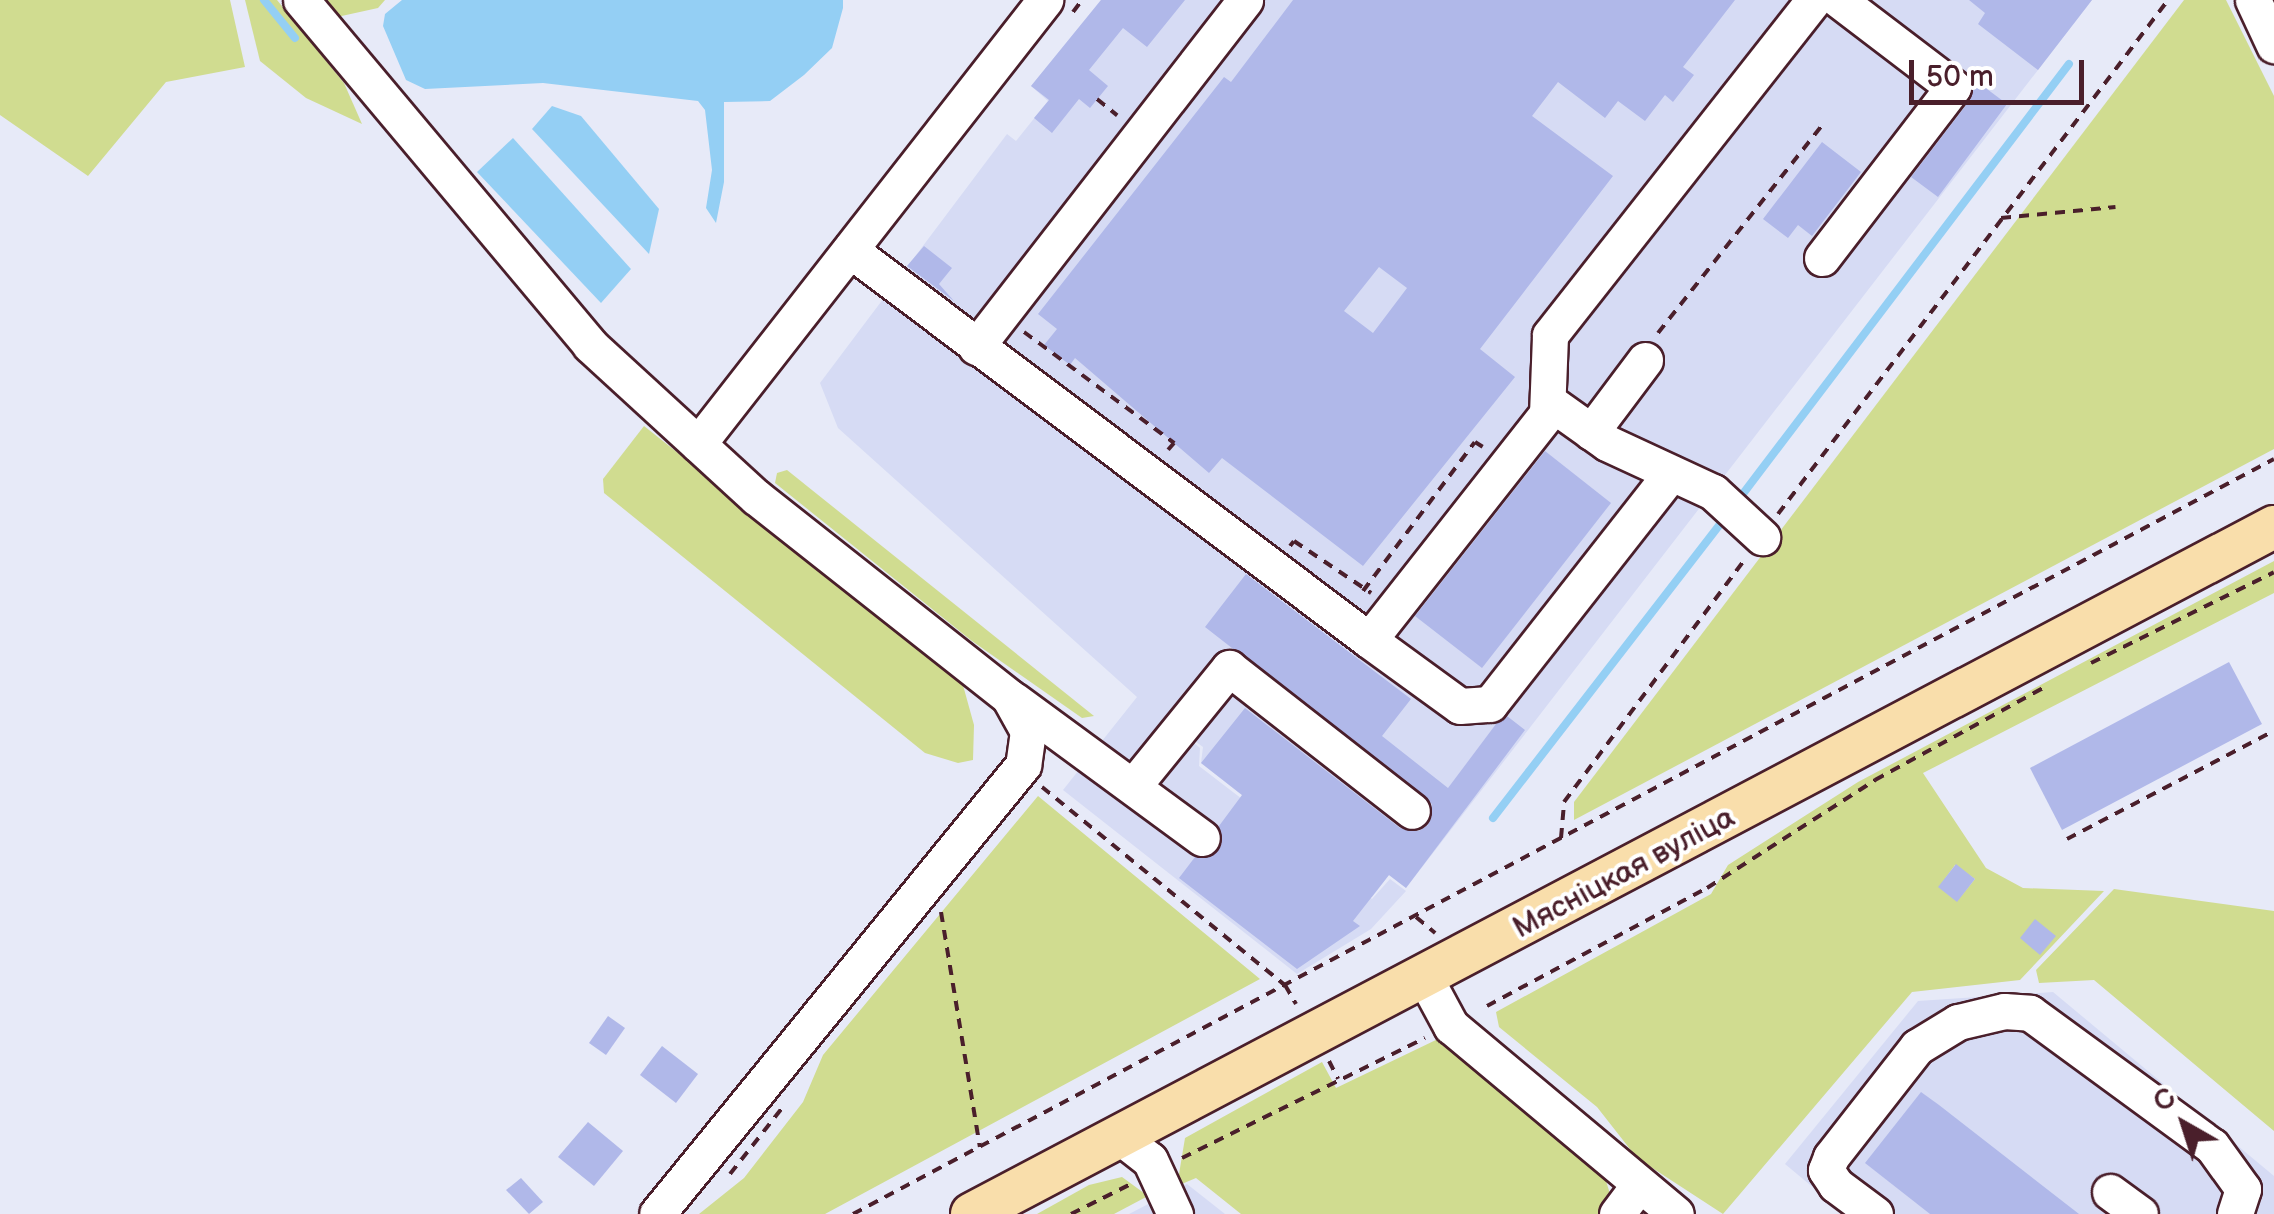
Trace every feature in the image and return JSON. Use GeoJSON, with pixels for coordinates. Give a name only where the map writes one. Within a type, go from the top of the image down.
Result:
{"type":"FeatureCollection","features":[{"type":"Feature","properties":{"kind":"main road","name":"Мясніцкая вуліца"},"geometry":{"type":"LineString","coordinates":[[972,1214],[2274,528]]}},
{"type":"Feature","properties":{"kind":"lane"},"geometry":{"type":"LineString","coordinates":[[302,0],[590,345],[698,444],[1010,696],[1202,838]]}},
{"type":"Feature","properties":{"kind":"lane"},"geometry":{"type":"LineString","coordinates":[[698,444],[1046,0]]}},
{"type":"Feature","properties":{"kind":"lane"},"geometry":{"type":"LineString","coordinates":[[976,347],[1245,0]]}},
{"type":"Feature","properties":{"kind":"lane"},"geometry":{"type":"LineString","coordinates":[[1370,640],[1547,414],[1550,336],[1814,0]]}},
{"type":"Feature","properties":{"kind":"lane"},"geometry":{"type":"LineString","coordinates":[[1822,258],[1953,87],[1839,0]]}},
{"type":"Feature","properties":{"kind":"lane"},"geometry":{"type":"LineString","coordinates":[[2253,0],[2274,45]]}},
{"type":"Feature","properties":{"kind":"lane"},"geometry":{"type":"LineString","coordinates":[[850,250],[1460,706],[1490,704],[1672,473]]}},
{"type":"Feature","properties":{"kind":"lane"},"geometry":{"type":"LineString","coordinates":[[1591,432],[1645,360]]}},
{"type":"Feature","properties":{"kind":"lane"},"geometry":{"type":"LineString","coordinates":[[1548,401],[1591,432],[1713,492],[1762,537]]}},
{"type":"Feature","properties":{"kind":"lane"},"geometry":{"type":"LineString","coordinates":[[1134,785],[1229,668],[1412,811]]}},
{"type":"Feature","properties":{"kind":"lane"},"geometry":{"type":"LineString","coordinates":[[657,1214],[1023,765],[1028,731],[1010,696]]}},
{"type":"Feature","properties":{"kind":"lane"},"geometry":{"type":"LineString","coordinates":[[1424,978],[1451,1026],[1628,1200],[1676,1214]]}},
{"type":"Feature","properties":{"kind":"lane"},"geometry":{"type":"LineString","coordinates":[[1874,1214],[1836,1185],[1826,1170],[1831,1157],[1916,1047],[1958,1022],[2004,1012],[2030,1013],[2212,1146],[2243,1189],[2236,1214]]}},
{"type":"Feature","properties":{"kind":"lane"},"geometry":{"type":"LineString","coordinates":[[1119,1136],[1156,1172],[1174,1214]]}},
{"type":"Feature","properties":{"kind":"lane"},"geometry":{"type":"LineString","coordinates":[[2110,1192],[2140,1214]]}},
{"type":"Feature","properties":{"kind":"path"},"geometry":{"type":"LineString","coordinates":[[1561,840],[1564,802],[2168,0]]}},
{"type":"Feature","properties":{"kind":"path"},"geometry":{"type":"LineString","coordinates":[[1645,360],[1660,329],[1824,123]]}},
{"type":"Feature","properties":{"kind":"path"},"geometry":{"type":"LineString","coordinates":[[2001,218],[2114,206]]}},
{"type":"Feature","properties":{"kind":"path"},"geometry":{"type":"LineString","coordinates":[[1001,315],[1174,443],[1150,476]]}},
{"type":"Feature","properties":{"kind":"path"},"geometry":{"type":"LineString","coordinates":[[1363,591],[1475,442],[1507,464]]}},
{"type":"Feature","properties":{"kind":"path"},"geometry":{"type":"LineString","coordinates":[[853,1214],[2274,459]]}},
{"type":"Feature","properties":{"kind":"path"},"geometry":{"type":"LineString","coordinates":[[1272,568],[1294,541],[1363,591],[1400,600]]}},
{"type":"Feature","properties":{"kind":"path"},"geometry":{"type":"LineString","coordinates":[[2089,664],[2274,572]]}},
{"type":"Feature","properties":{"kind":"path"},"geometry":{"type":"LineString","coordinates":[[1487,1006],[1706,888],[1875,780],[2060,679]]}},
{"type":"Feature","properties":{"kind":"path"},"geometry":{"type":"LineString","coordinates":[[2067,839],[2274,732]]}},
{"type":"Feature","properties":{"kind":"path"},"geometry":{"type":"LineString","coordinates":[[1039,784],[1285,985],[1302,1012]]}},
{"type":"Feature","properties":{"kind":"path"},"geometry":{"type":"LineString","coordinates":[[939,902],[980,1146]]}},
{"type":"Feature","properties":{"kind":"path"},"geometry":{"type":"LineString","coordinates":[[1071,1214],[1429,1036]]}},
{"type":"Feature","properties":{"kind":"path"},"geometry":{"type":"LineString","coordinates":[[1326,1057],[1339,1080]]}},
{"type":"Feature","properties":{"kind":"shaded area"},"geometry":{"type":"Polygon","coordinates":[[[1101,0],[2092,0],[1406,888],[1389,875],[1372,897],[1201,763],[1203,747],[1161,716],[1200,748],[1199,766],[1372,899],[1390,879],[1406,891],[1371,929],[1297,974],[1063,790],[1137,697],[838,428],[820,383],[1007,134],[1016,141],[1048,101],[1031,86],[1101,0]]]}},
{"type":"Feature","properties":{"kind":"shaded area"},"geometry":{"type":"Polygon","coordinates":[[[2053,992],[2274,1176],[2274,1214],[1845,1214],[1785,1164],[1918,1001],[2053,992]]]}},
{"type":"Feature","properties":{"kind":"shaded area"},"geometry":{"type":"Polygon","coordinates":[[[1187,1184],[1225,1214],[1129,1214],[1187,1184]]]}},
{"type":"Feature","properties":{"kind":"green space"},"geometry":{"type":"Polygon","coordinates":[[[0,0],[230,0],[245,67],[166,82],[88,176],[0,115],[0,0]]]}},
{"type":"Feature","properties":{"kind":"green space"},"geometry":{"type":"Polygon","coordinates":[[[245,0],[277,0],[344,83],[362,124],[306,98],[260,61],[245,0]]]}},
{"type":"Feature","properties":{"kind":"green space"},"geometry":{"type":"Polygon","coordinates":[[[322,0],[385,0],[378,8],[337,17],[322,0]]]}},
{"type":"Feature","properties":{"kind":"green space"},"geometry":{"type":"Polygon","coordinates":[[[2184,0],[2226,0],[2274,96],[2274,449],[1574,820],[1574,802],[2184,0]]]}},
{"type":"Feature","properties":{"kind":"green space"},"geometry":{"type":"Polygon","coordinates":[[[644,426],[961,678],[974,725],[973,760],[958,763],[925,753],[604,493],[603,479],[644,426]]]}},
{"type":"Feature","properties":{"kind":"green space"},"geometry":{"type":"Polygon","coordinates":[[[787,470],[1094,716],[1082,718],[972,641],[775,483],[777,473],[787,470]]]}},
{"type":"Feature","properties":{"kind":"green space"},"geometry":{"type":"Polygon","coordinates":[[[2274,561],[2274,593],[1923,773],[1986,868],[2023,888],[2104,891],[2020,980],[1912,992],[1723,1214],[1637,1158],[1597,1107],[1499,1027],[1496,1012],[1711,894],[1728,865],[1858,782],[2274,561]],[[1955,865],[1939,887],[1957,901],[1975,879],[1955,865]]]}},
{"type":"Feature","properties":{"kind":"green space"},"geometry":{"type":"Polygon","coordinates":[[[1038,796],[1260,979],[825,1214],[699,1214],[744,1178],[803,1102],[823,1055],[1038,796]]]}},
{"type":"Feature","properties":{"kind":"green space"},"geometry":{"type":"Polygon","coordinates":[[[2114,889],[2274,911],[2274,1131],[2094,980],[2039,983],[2036,970],[2114,889]]]}},
{"type":"Feature","properties":{"kind":"green space"},"geometry":{"type":"Polygon","coordinates":[[[1438,1039],[1602,1168],[1611,1197],[1598,1214],[1241,1214],[1196,1178],[1177,1186],[1185,1138],[1322,1062],[1336,1088],[1438,1039]]]}},
{"type":"Feature","properties":{"kind":"green space"},"geometry":{"type":"Polygon","coordinates":[[[1122,1177],[1148,1196],[1114,1214],[1037,1214],[1089,1185],[1122,1177]]]}},
{"type":"Feature","properties":{"kind":"water"},"geometry":{"type":"Polygon","coordinates":[[[402,0],[843,0],[843,8],[832,48],[804,75],[770,101],[724,102],[724,182],[716,223],[706,208],[712,170],[705,110],[698,101],[543,83],[425,89],[406,80],[383,26],[385,14],[402,0]]]}},
{"type":"Feature","properties":{"kind":"water"},"geometry":{"type":"Polygon","coordinates":[[[552,106],[581,116],[659,209],[649,254],[532,129],[552,106]]]}},
{"type":"Feature","properties":{"kind":"water"},"geometry":{"type":"Polygon","coordinates":[[[513,138],[631,269],[601,303],[477,172],[513,138]]]}},
{"type":"Feature","properties":{"kind":"building"},"geometry":{"type":"Polygon","coordinates":[[[1101,0],[1185,0],[1147,47],[1123,28],[1089,70],[1108,86],[1090,108],[1079,99],[1052,133],[1034,118],[1049,100],[1031,86],[1101,0]]]}},
{"type":"Feature","properties":{"kind":"building"},"geometry":{"type":"Polygon","coordinates":[[[1293,0],[1735,0],[1683,67],[1694,75],[1673,102],[1665,95],[1645,121],[1618,101],[1605,118],[1558,82],[1532,116],[1613,176],[1480,349],[1515,377],[1363,566],[1222,458],[1209,473],[1075,358],[1070,365],[1044,345],[1057,329],[1038,314],[1224,77],[1231,82],[1293,0]],[[1379,267],[1344,311],[1373,333],[1407,288],[1379,267]]]}},
{"type":"Feature","properties":{"kind":"building"},"geometry":{"type":"Polygon","coordinates":[[[1969,0],[2092,0],[2038,70],[1978,24],[1985,13],[1969,0]]]}},
{"type":"Feature","properties":{"kind":"building"},"geometry":{"type":"Polygon","coordinates":[[[1975,80],[2007,104],[1938,197],[1911,177],[1970,100],[1975,80]]]}},
{"type":"Feature","properties":{"kind":"building"},"geometry":{"type":"Polygon","coordinates":[[[1822,142],[1861,172],[1812,236],[1798,225],[1788,238],[1763,219],[1822,142]]]}},
{"type":"Feature","properties":{"kind":"building"},"geometry":{"type":"Polygon","coordinates":[[[924,246],[952,268],[939,284],[954,301],[907,266],[924,246]]]}},
{"type":"Feature","properties":{"kind":"building"},"geometry":{"type":"Polygon","coordinates":[[[1545,451],[1611,503],[1482,668],[1415,616],[1545,451]]]}},
{"type":"Feature","properties":{"kind":"building"},"geometry":{"type":"Polygon","coordinates":[[[1246,574],[1411,699],[1382,736],[1448,788],[1496,724],[1507,716],[1525,730],[1406,888],[1389,875],[1353,921],[1360,926],[1297,969],[1179,878],[1195,857],[1218,851],[1219,826],[1242,795],[1201,763],[1245,708],[1400,828],[1419,831],[1428,825],[1432,804],[1205,627],[1246,574]]]}},
{"type":"Feature","properties":{"kind":"building"},"geometry":{"type":"Polygon","coordinates":[[[2229,662],[2262,724],[2062,830],[2030,768],[2229,662]]]}},
{"type":"Feature","properties":{"kind":"building"},"geometry":{"type":"Polygon","coordinates":[[[1956,864],[1975,879],[1957,902],[1938,887],[1956,864]]]}},
{"type":"Feature","properties":{"kind":"building"},"geometry":{"type":"Polygon","coordinates":[[[2035,919],[2056,936],[2040,955],[2020,938],[2035,919]]]}},
{"type":"Feature","properties":{"kind":"building"},"geometry":{"type":"Polygon","coordinates":[[[608,1016],[625,1028],[606,1055],[589,1043],[608,1016]]]}},
{"type":"Feature","properties":{"kind":"building"},"geometry":{"type":"Polygon","coordinates":[[[662,1046],[698,1074],[676,1103],[640,1075],[662,1046]]]}},
{"type":"Feature","properties":{"kind":"building"},"geometry":{"type":"Polygon","coordinates":[[[1921,1092],[2079,1214],[1930,1214],[1865,1163],[1921,1092]]]}},
{"type":"Feature","properties":{"kind":"building"},"geometry":{"type":"Polygon","coordinates":[[[588,1122],[623,1151],[594,1186],[558,1157],[588,1122]]]}},
{"type":"Feature","properties":{"kind":"building"},"geometry":{"type":"Polygon","coordinates":[[[521,1178],[543,1202],[529,1214],[506,1190],[521,1178]]]}},
{"type":"Feature","properties":{"kind":"waterway"},"geometry":{"type":"LineString","coordinates":[[264,0],[295,38]]}},
{"type":"Feature","properties":{"kind":"waterway"},"geometry":{"type":"LineString","coordinates":[[1739,499],[2069,64]]}},
{"type":"Feature","properties":{"kind":"waterway"},"geometry":{"type":"LineString","coordinates":[[1493,818],[1726,516]]}}]}
